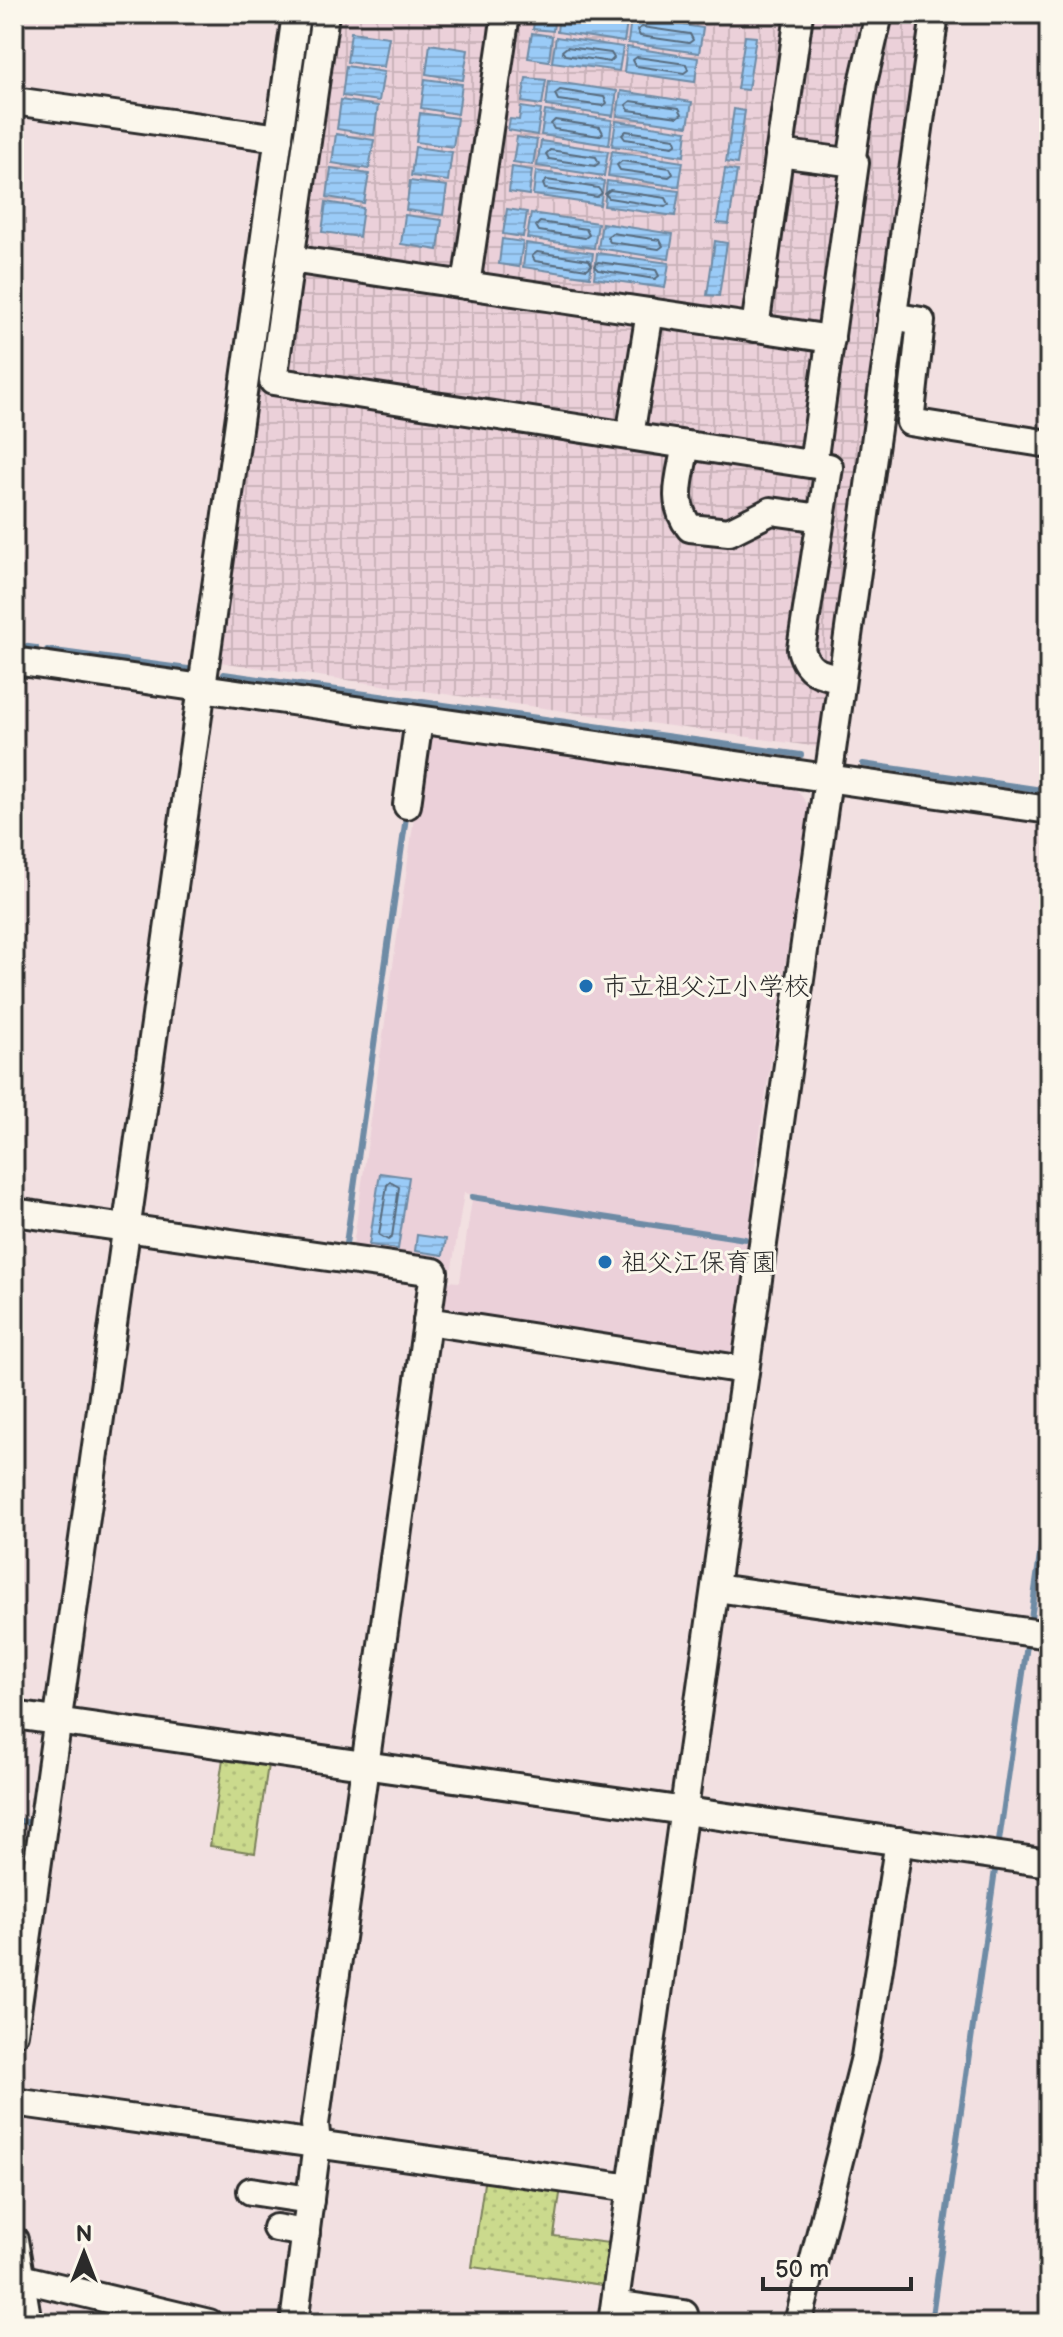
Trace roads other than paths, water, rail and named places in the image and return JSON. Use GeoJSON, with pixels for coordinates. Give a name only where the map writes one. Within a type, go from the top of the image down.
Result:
{"type":"FeatureCollection","features":[{"type":"Feature","properties":{"kind":"street"},"geometry":{"type":"LineString","coordinates":[[14,2033],[124,1228],[296,14]]}},
{"type":"Feature","properties":{"kind":"street"},"geometry":{"type":"LineString","coordinates":[[325,14],[273,381],[829,467],[801,649],[805,664],[818,674],[841,678]]}},
{"type":"Feature","properties":{"kind":"street"},"geometry":{"type":"LineString","coordinates":[[466,285],[506,14]]}},
{"type":"Feature","properties":{"kind":"street"},"geometry":{"type":"LineString","coordinates":[[851,163],[863,83],[879,14]]}},
{"type":"Feature","properties":{"kind":"street"},"geometry":{"type":"LineString","coordinates":[[684,2314],[613,2314],[935,14]]}},
{"type":"Feature","properties":{"kind":"street"},"geometry":{"type":"LineString","coordinates":[[755,328],[779,153],[792,15]]}},
{"type":"Feature","properties":{"kind":"street"},"geometry":{"type":"LineString","coordinates":[[14,101],[279,138]]}},
{"type":"Feature","properties":{"kind":"street"},"geometry":{"type":"LineString","coordinates":[[779,153],[855,163],[813,464]]}},
{"type":"Feature","properties":{"kind":"street"},"geometry":{"type":"LineString","coordinates":[[290,259],[831,339]]}},
{"type":"Feature","properties":{"kind":"street"},"geometry":{"type":"LineString","coordinates":[[630,436],[650,312]]}},
{"type":"Feature","properties":{"kind":"street"},"geometry":{"type":"LineString","coordinates":[[892,316],[921,321],[910,422],[1049,444]]}},
{"type":"Feature","properties":{"kind":"street"},"geometry":{"type":"LineString","coordinates":[[686,445],[677,501],[679,515],[690,528],[729,532],[771,511],[821,518]]}},
{"type":"Feature","properties":{"kind":"street"},"geometry":{"type":"LineString","coordinates":[[14,661],[1049,810]]}},
{"type":"Feature","properties":{"kind":"street"},"geometry":{"type":"LineString","coordinates":[[407,805],[419,720]]}},
{"type":"Feature","properties":{"kind":"street"},"geometry":{"type":"LineString","coordinates":[[14,1212],[434,1272],[315,2124],[317,2144],[294,2323]]}},
{"type":"Feature","properties":{"kind":"street"},"geometry":{"type":"LineString","coordinates":[[427,1321],[745,1370]]}},
{"type":"Feature","properties":{"kind":"street"},"geometry":{"type":"LineString","coordinates":[[716,1588],[1035,1633]]}},
{"type":"Feature","properties":{"kind":"street"},"geometry":{"type":"LineString","coordinates":[[14,1715],[1049,1863]]}},
{"type":"Feature","properties":{"kind":"street"},"geometry":{"type":"LineString","coordinates":[[798,2323],[863,2069],[899,1841]]}},
{"type":"Feature","properties":{"kind":"street"},"geometry":{"type":"LineString","coordinates":[[14,2102],[631,2188]]}},
{"type":"Feature","properties":{"kind":"street"},"geometry":{"type":"LineString","coordinates":[[251,2191],[310,2200]]}},
{"type":"Feature","properties":{"kind":"street"},"geometry":{"type":"LineString","coordinates":[[276,2228],[306,2233]]}},
{"type":"Feature","properties":{"kind":"street"},"geometry":{"type":"LineString","coordinates":[[14,2240],[28,2323]]}},
{"type":"Feature","properties":{"kind":"street"},"geometry":{"type":"LineString","coordinates":[[20,2278],[209,2323]]}},
{"type":"Feature","properties":{"kind":"water"},"geometry":{"type":"Polygon","coordinates":[[[535,14],[555,14],[553,31],[533,29],[535,14]]]}},
{"type":"Feature","properties":{"kind":"water"},"geometry":{"type":"Polygon","coordinates":[[[559,14],[628,17],[624,42],[557,32],[559,14]]]}},
{"type":"Feature","properties":{"kind":"water"},"geometry":{"type":"Polygon","coordinates":[[[631,17],[703,28],[699,53],[628,43],[631,17]]]}},
{"type":"Feature","properties":{"kind":"water"},"geometry":{"type":"Polygon","coordinates":[[[351,32],[389,37],[384,67],[347,62],[351,32]]]}},
{"type":"Feature","properties":{"kind":"water"},"geometry":{"type":"Polygon","coordinates":[[[532,33],[552,36],[549,61],[528,58],[532,33]]]}},
{"type":"Feature","properties":{"kind":"water"},"geometry":{"type":"Polygon","coordinates":[[[745,36],[756,37],[748,90],[737,89],[745,36]]]}},
{"type":"Feature","properties":{"kind":"water"},"geometry":{"type":"Polygon","coordinates":[[[556,37],[623,47],[619,71],[552,62],[556,37]]]}},
{"type":"Feature","properties":{"kind":"water"},"geometry":{"type":"Polygon","coordinates":[[[430,44],[468,50],[463,80],[426,74],[430,44]]]}},
{"type":"Feature","properties":{"kind":"water"},"geometry":{"type":"Polygon","coordinates":[[[627,47],[698,58],[695,82],[624,72],[627,47]]]}},
{"type":"Feature","properties":{"kind":"water"},"geometry":{"type":"Polygon","coordinates":[[[346,66],[384,72],[379,101],[342,96],[346,66]]]}},
{"type":"Feature","properties":{"kind":"water"},"geometry":{"type":"Polygon","coordinates":[[[526,78],[546,80],[542,105],[522,102],[526,78]]]}},
{"type":"Feature","properties":{"kind":"water"},"geometry":{"type":"Polygon","coordinates":[[[425,79],[462,84],[458,114],[421,108],[425,79]]]}},
{"type":"Feature","properties":{"kind":"water"},"geometry":{"type":"Polygon","coordinates":[[[549,81],[617,91],[613,116],[546,106],[549,81]]]}},
{"type":"Feature","properties":{"kind":"water"},"geometry":{"type":"Polygon","coordinates":[[[621,91],[692,102],[688,126],[617,116],[621,91]]]}},
{"type":"Feature","properties":{"kind":"water"},"geometry":{"type":"Polygon","coordinates":[[[341,100],[378,106],[374,135],[337,129],[341,100]]]}},
{"type":"Feature","properties":{"kind":"water"},"geometry":{"type":"Polygon","coordinates":[[[521,107],[541,110],[537,135],[508,130],[510,119],[519,120],[521,107]]]}},
{"type":"Feature","properties":{"kind":"water"},"geometry":{"type":"Polygon","coordinates":[[[734,109],[745,111],[737,164],[726,162],[734,109]]]}},
{"type":"Feature","properties":{"kind":"water"},"geometry":{"type":"Polygon","coordinates":[[[545,111],[612,120],[609,145],[541,135],[545,111]]]}},
{"type":"Feature","properties":{"kind":"water"},"geometry":{"type":"Polygon","coordinates":[[[420,113],[457,118],[453,147],[416,142],[420,113]]]}},
{"type":"Feature","properties":{"kind":"water"},"geometry":{"type":"Polygon","coordinates":[[[616,121],[687,131],[684,156],[612,146],[616,121]]]}},
{"type":"Feature","properties":{"kind":"water"},"geometry":{"type":"Polygon","coordinates":[[[336,134],[374,140],[369,169],[332,163],[336,134]]]}},
{"type":"Feature","properties":{"kind":"water"},"geometry":{"type":"Polygon","coordinates":[[[517,137],[537,140],[533,165],[513,162],[517,137]]]}},
{"type":"Feature","properties":{"kind":"water"},"geometry":{"type":"Polygon","coordinates":[[[541,141],[608,151],[604,176],[537,166],[541,141]]]}},
{"type":"Feature","properties":{"kind":"water"},"geometry":{"type":"Polygon","coordinates":[[[415,147],[452,152],[448,181],[411,176],[415,147]]]}},
{"type":"Feature","properties":{"kind":"water"},"geometry":{"type":"Polygon","coordinates":[[[612,151],[683,162],[679,187],[608,176],[612,151]]]}},
{"type":"Feature","properties":{"kind":"water"},"geometry":{"type":"Polygon","coordinates":[[[512,167],[532,170],[529,195],[509,192],[512,167]]]}},
{"type":"Feature","properties":{"kind":"water"},"geometry":{"type":"Polygon","coordinates":[[[331,168],[369,174],[364,203],[327,197],[331,168]]]}},
{"type":"Feature","properties":{"kind":"water"},"geometry":{"type":"Polygon","coordinates":[[[725,169],[737,171],[729,224],[717,223],[725,169]]]}},
{"type":"Feature","properties":{"kind":"water"},"geometry":{"type":"Polygon","coordinates":[[[536,171],[604,181],[600,205],[533,195],[536,171]]]}},
{"type":"Feature","properties":{"kind":"water"},"geometry":{"type":"Polygon","coordinates":[[[410,181],[447,186],[443,215],[406,210],[410,181]]]}},
{"type":"Feature","properties":{"kind":"water"},"geometry":{"type":"Polygon","coordinates":[[[607,181],[679,191],[675,216],[604,206],[607,181]]]}},
{"type":"Feature","properties":{"kind":"water"},"geometry":{"type":"Polygon","coordinates":[[[326,202],[363,208],[359,237],[322,232],[326,202]]]}},
{"type":"Feature","properties":{"kind":"water"},"geometry":{"type":"Polygon","coordinates":[[[507,209],[527,212],[523,237],[503,234],[507,209]]]}},
{"type":"Feature","properties":{"kind":"water"},"geometry":{"type":"Polygon","coordinates":[[[531,213],[598,223],[594,248],[527,238],[531,213]]]}},
{"type":"Feature","properties":{"kind":"water"},"geometry":{"type":"Polygon","coordinates":[[[405,215],[442,220],[438,250],[401,244],[405,215]]]}},
{"type":"Feature","properties":{"kind":"water"},"geometry":{"type":"Polygon","coordinates":[[[602,223],[673,234],[669,259],[598,248],[602,223]]]}},
{"type":"Feature","properties":{"kind":"water"},"geometry":{"type":"Polygon","coordinates":[[[502,239],[523,242],[519,267],[499,264],[502,239]]]}},
{"type":"Feature","properties":{"kind":"water"},"geometry":{"type":"Polygon","coordinates":[[[715,241],[727,243],[719,296],[707,295],[715,241]]]}},
{"type":"Feature","properties":{"kind":"water"},"geometry":{"type":"Polygon","coordinates":[[[526,243],[593,253],[590,277],[523,267],[526,243]]]}},
{"type":"Feature","properties":{"kind":"water"},"geometry":{"type":"Polygon","coordinates":[[[597,253],[669,263],[665,288],[594,278],[597,253]]]}},
{"type":"Feature","properties":{"kind":"water"},"geometry":{"type":"Polygon","coordinates":[[[380,1173],[409,1177],[398,1249],[369,1245],[380,1173]]]}},
{"type":"Feature","properties":{"kind":"water"},"geometry":{"type":"Polygon","coordinates":[[[417,1235],[446,1239],[443,1255],[415,1251],[417,1235]]]}},
{"type":"Feature","properties":{"kind":"waterway"},"geometry":{"type":"LineString","coordinates":[[14,645],[36,648]]}},
{"type":"Feature","properties":{"kind":"waterway"},"geometry":{"type":"LineString","coordinates":[[47,650],[188,669]]}},
{"type":"Feature","properties":{"kind":"waterway"},"geometry":{"type":"LineString","coordinates":[[224,674],[801,755]]}},
{"type":"Feature","properties":{"kind":"waterway"},"geometry":{"type":"LineString","coordinates":[[863,764],[1049,791]]}},
{"type":"Feature","properties":{"kind":"waterway"},"geometry":{"type":"LineString","coordinates":[[345,1251],[406,817]]}},
{"type":"Feature","properties":{"kind":"waterway"},"geometry":{"type":"LineString","coordinates":[[472,1197],[745,1239]]}},
{"type":"Feature","properties":{"kind":"waterway"},"geometry":{"type":"LineString","coordinates":[[1030,1626],[1049,1491]]}},
{"type":"Feature","properties":{"kind":"waterway"},"geometry":{"type":"LineString","coordinates":[[998,1848],[1028,1638]]}},
{"type":"Feature","properties":{"kind":"waterway"},"geometry":{"type":"LineString","coordinates":[[14,1820],[34,1823]]}},
{"type":"Feature","properties":{"kind":"waterway"},"geometry":{"type":"LineString","coordinates":[[931,2323],[996,1863]]}},
{"type":"Feature","properties":{"kind":"waterway"},"geometry":{"type":"LineString","coordinates":[[14,2194],[21,2234]]}},
{"type":"Feature","properties":{"kind":"place","name":"市立祖父江小学校"},"geometry":{"type":"Point","coordinates":[586,986]}},
{"type":"Feature","properties":{"kind":"place","name":"祖父江保育園"},"geometry":{"type":"Point","coordinates":[605,1262]}}]}
